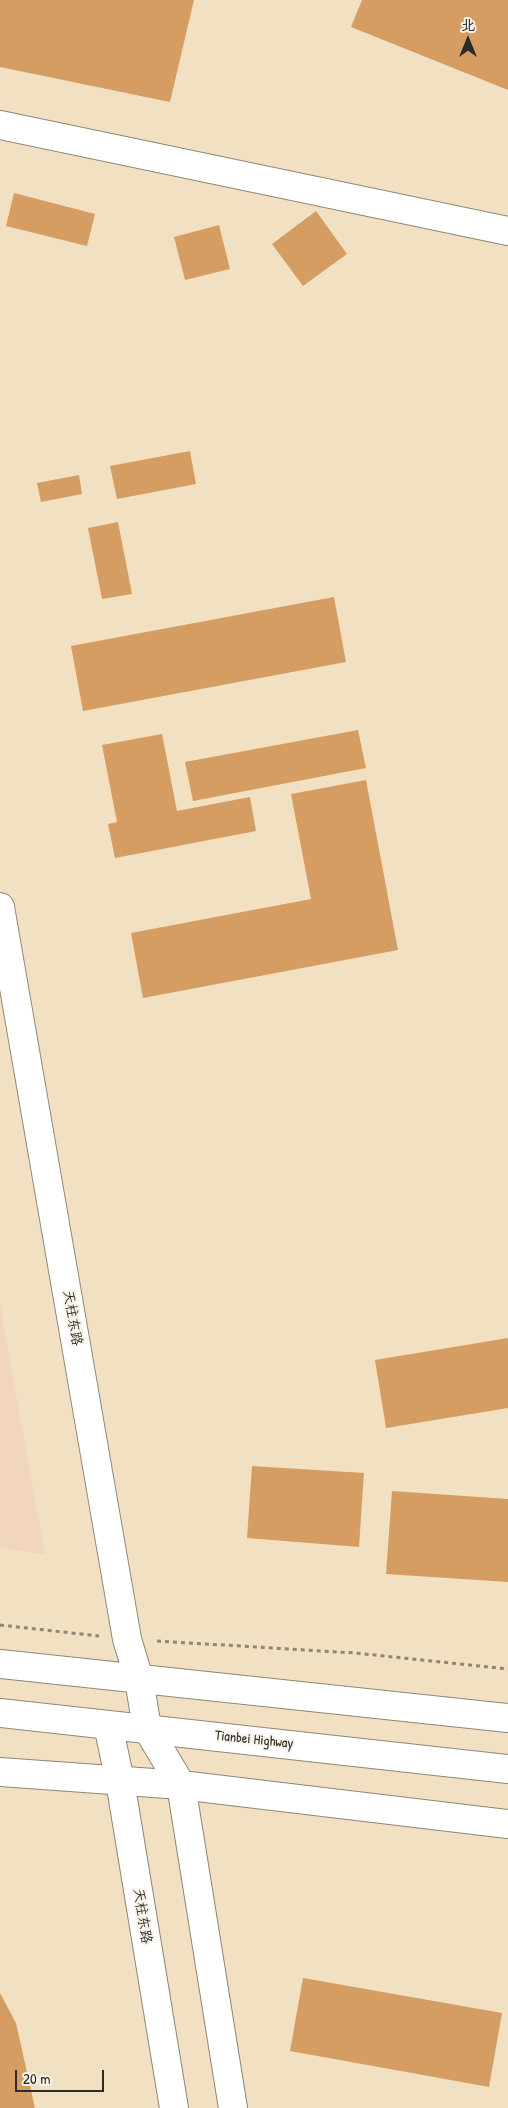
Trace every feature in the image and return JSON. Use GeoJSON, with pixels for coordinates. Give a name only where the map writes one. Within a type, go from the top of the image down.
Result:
{"type":"FeatureCollection","features":[{"type":"Feature","properties":{"kind":"street"},"geometry":{"type":"LineString","coordinates":[[0,125],[508,231]]}},
{"type":"Feature","properties":{"kind":"street","name":"天柱东路"},"geometry":{"type":"LineString","coordinates":[[0,907],[127,1639],[139,1679],[147,1728]]}},
{"type":"Feature","properties":{"kind":"street"},"geometry":{"type":"LineString","coordinates":[[0,1664],[508,1718]]}},
{"type":"Feature","properties":{"kind":"street","name":"Tianbei Highway"},"geometry":{"type":"LineString","coordinates":[[0,1713],[508,1768]]}},
{"type":"Feature","properties":{"kind":"street","name":"天柱东路"},"geometry":{"type":"LineString","coordinates":[[108,1724],[120,1780],[174,2108]]}},
{"type":"Feature","properties":{"kind":"street"},"geometry":{"type":"LineString","coordinates":[[147,1728],[181,1786],[233,2108]]}},
{"type":"Feature","properties":{"kind":"street"},"geometry":{"type":"LineString","coordinates":[[0,1772],[181,1786],[508,1824]]}},
{"type":"Feature","properties":{"kind":"path"},"geometry":{"type":"LineString","coordinates":[[0,1625],[127,1639],[355,1653],[508,1669]]}},
{"type":"Feature","properties":{"kind":"shaded area"},"geometry":{"type":"Polygon","coordinates":[[[0,1305],[45,1554],[0,1548],[0,1305]]]}},
{"type":"Feature","properties":{"kind":"building"},"geometry":{"type":"Polygon","coordinates":[[[0,0],[194,0],[170,102],[0,67],[0,0]]]}},
{"type":"Feature","properties":{"kind":"building"},"geometry":{"type":"Polygon","coordinates":[[[362,0],[508,0],[508,90],[351,27],[362,0]]]}},
{"type":"Feature","properties":{"kind":"building"},"geometry":{"type":"Polygon","coordinates":[[[14,193],[95,214],[87,246],[6,226],[14,193]]]}},
{"type":"Feature","properties":{"kind":"building"},"geometry":{"type":"Polygon","coordinates":[[[316,211],[347,254],[303,286],[272,244],[316,211]]]}},
{"type":"Feature","properties":{"kind":"building"},"geometry":{"type":"Polygon","coordinates":[[[219,225],[230,269],[185,280],[174,237],[219,225]]]}},
{"type":"Feature","properties":{"kind":"building"},"geometry":{"type":"Polygon","coordinates":[[[190,451],[196,484],[117,499],[110,466],[190,451]]]}},
{"type":"Feature","properties":{"kind":"building"},"geometry":{"type":"Polygon","coordinates":[[[79,475],[82,494],[41,502],[37,483],[79,475]]]}},
{"type":"Feature","properties":{"kind":"building"},"geometry":{"type":"Polygon","coordinates":[[[118,522],[132,594],[102,599],[88,528],[118,522]]]}},
{"type":"Feature","properties":{"kind":"building"},"geometry":{"type":"Polygon","coordinates":[[[334,597],[346,662],[83,711],[71,646],[334,597]]]}},
{"type":"Feature","properties":{"kind":"building"},"geometry":{"type":"Polygon","coordinates":[[[358,730],[366,768],[193,801],[185,762],[358,730]]]}},
{"type":"Feature","properties":{"kind":"building"},"geometry":{"type":"Polygon","coordinates":[[[162,734],[177,811],[250,797],[256,831],[115,858],[108,824],[117,822],[102,745],[162,734]]]}},
{"type":"Feature","properties":{"kind":"building"},"geometry":{"type":"Polygon","coordinates":[[[366,780],[398,950],[143,998],[131,933],[311,899],[291,794],[366,780]]]}},
{"type":"Feature","properties":{"kind":"building"},"geometry":{"type":"Polygon","coordinates":[[[508,1338],[508,1408],[386,1428],[375,1360],[508,1338]]]}},
{"type":"Feature","properties":{"kind":"building"},"geometry":{"type":"Polygon","coordinates":[[[252,1466],[364,1473],[359,1547],[247,1538],[252,1466]]]}},
{"type":"Feature","properties":{"kind":"building"},"geometry":{"type":"Polygon","coordinates":[[[392,1491],[508,1499],[508,1582],[386,1574],[392,1491]]]}},
{"type":"Feature","properties":{"kind":"building"},"geometry":{"type":"Polygon","coordinates":[[[303,1978],[502,2013],[489,2087],[290,2051],[303,1978]]]}},
{"type":"Feature","properties":{"kind":"building"},"geometry":{"type":"Polygon","coordinates":[[[0,1993],[16,2023],[35,2108],[0,2108],[0,1993]]]}}]}
